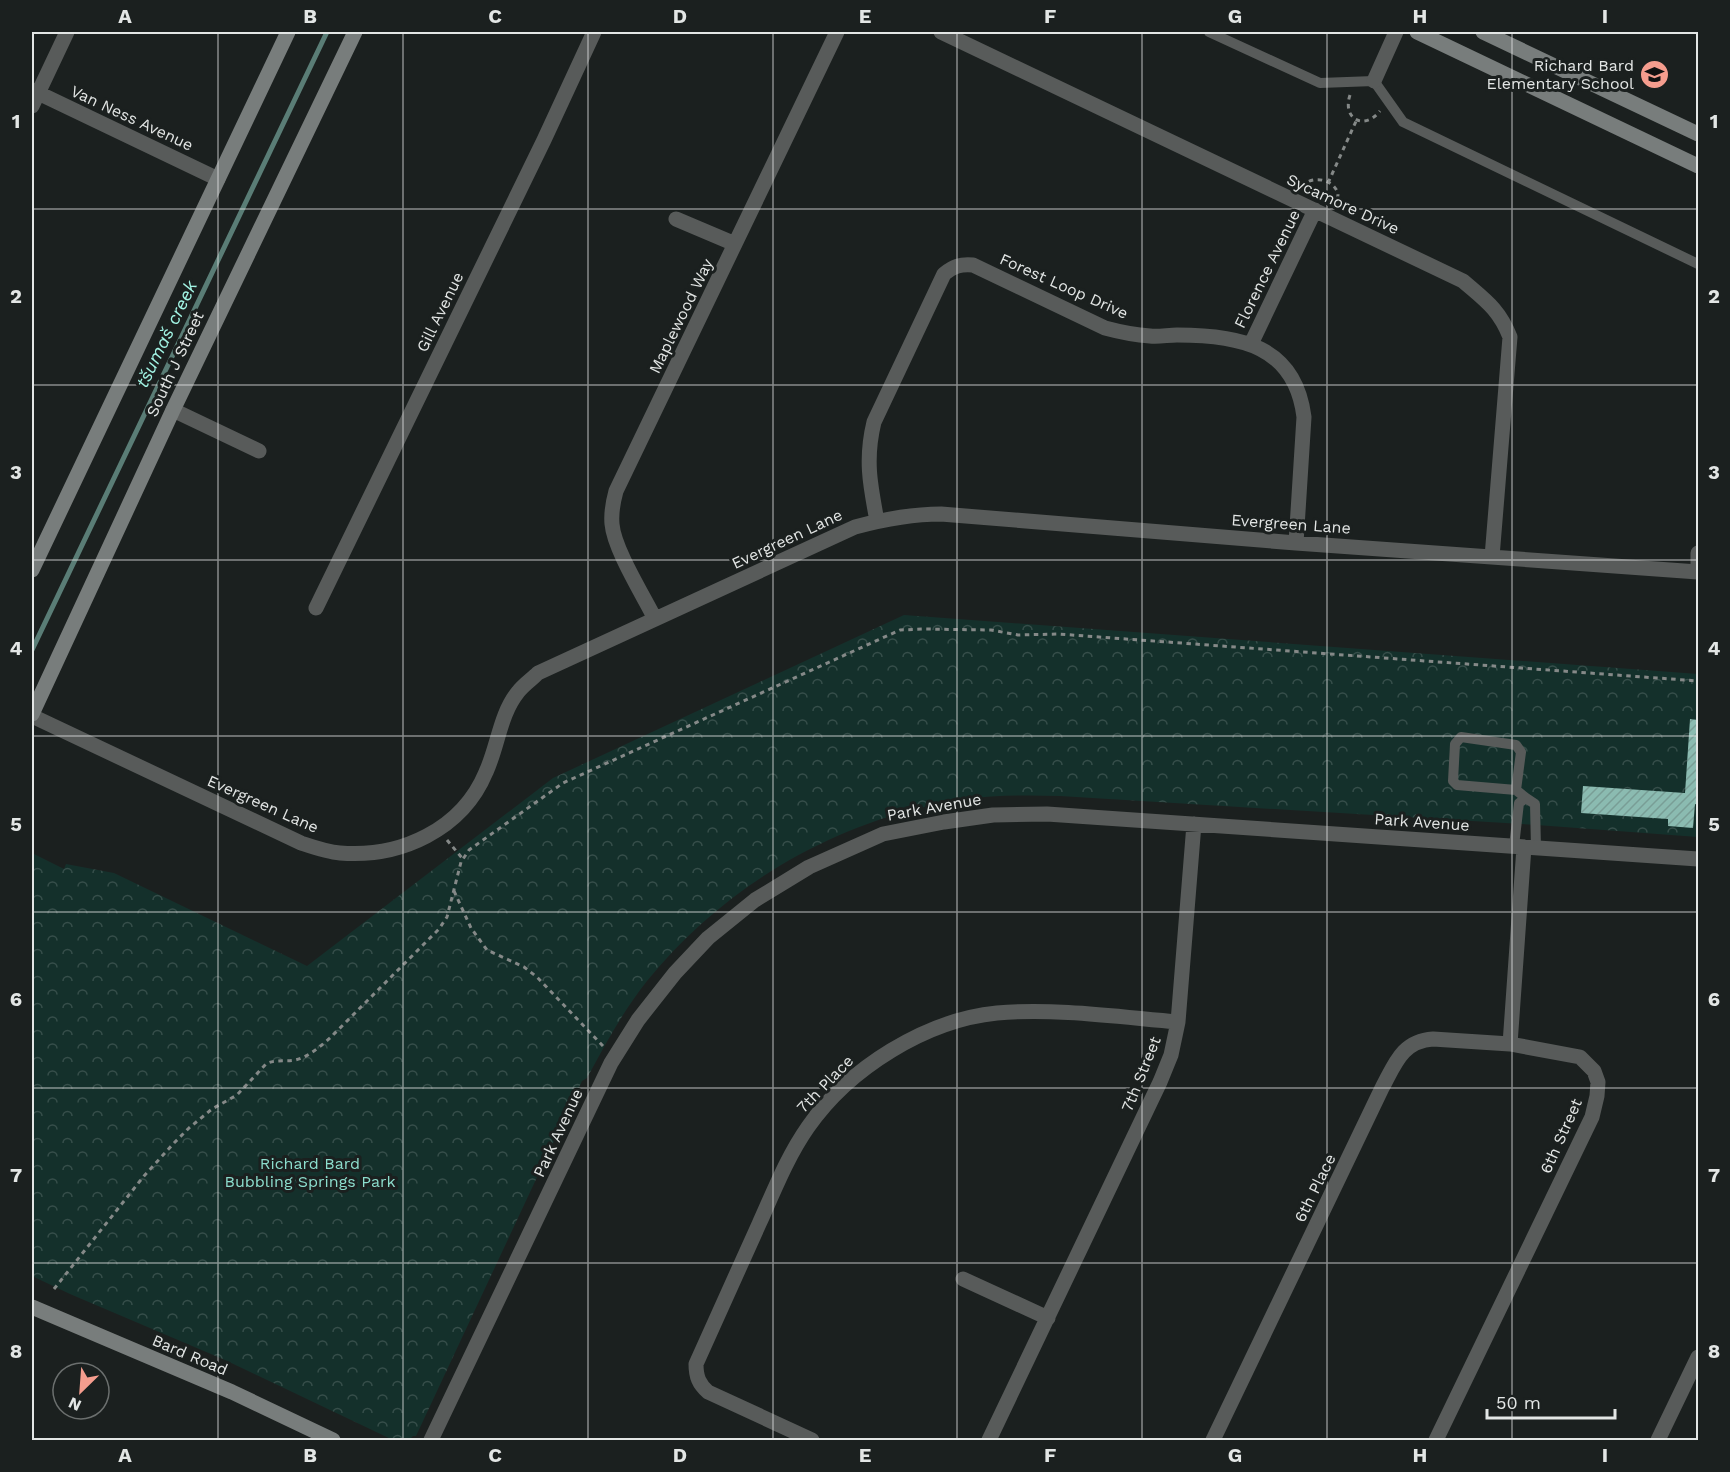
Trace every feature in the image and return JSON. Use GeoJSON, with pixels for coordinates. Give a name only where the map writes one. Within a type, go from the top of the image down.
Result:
{"type":"FeatureCollection","features":[{"type":"Feature","properties":{"kind":"street"},"geometry":{"type":"LineString","coordinates":[[34,96],[67,32]]}},
{"type":"Feature","properties":{"kind":"street"},"geometry":{"type":"LineString","coordinates":[[32,570],[288,32]]}},
{"type":"Feature","properties":{"kind":"street","name":"South J Street"},"geometry":{"type":"LineString","coordinates":[[32,715],[173,410],[355,32]]}},
{"type":"Feature","properties":{"kind":"street","name":"Gill Avenue"},"geometry":{"type":"LineString","coordinates":[[316,608],[544,140],[594,32]]}},
{"type":"Feature","properties":{"kind":"street","name":"Maplewood Way"},"geometry":{"type":"LineString","coordinates":[[655,619],[615,541],[612,508],[616,491],[837,32]]}},
{"type":"Feature","properties":{"kind":"street","name":"Sycamore Drive"},"geometry":{"type":"LineString","coordinates":[[941,32],[1463,281],[1494,307],[1504,321],[1510,337],[1492,557]]}},
{"type":"Feature","properties":{"kind":"street"},"geometry":{"type":"LineString","coordinates":[[1374,81],[1396,32]]}},
{"type":"Feature","properties":{"kind":"street"},"geometry":{"type":"LineString","coordinates":[[1418,32],[1698,166]]}},
{"type":"Feature","properties":{"kind":"street"},"geometry":{"type":"LineString","coordinates":[[1483,32],[1698,134]]}},
{"type":"Feature","properties":{"kind":"street","name":"Van Ness Avenue"},"geometry":{"type":"LineString","coordinates":[[34,96],[218,179]]}},
{"type":"Feature","properties":{"kind":"street","name":"Florence Avenue"},"geometry":{"type":"LineString","coordinates":[[1251,344],[1315,210]]}},
{"type":"Feature","properties":{"kind":"street"},"geometry":{"type":"LineString","coordinates":[[676,219],[735,244]]}},
{"type":"Feature","properties":{"kind":"street","name":"Forest Loop Drive"},"geometry":{"type":"LineString","coordinates":[[877,521],[869,480],[868,454],[874,422],[944,274],[952,267],[962,264],[973,265],[1105,328],[1126,334],[1152,337],[1178,335],[1209,337],[1251,344],[1274,357],[1298,389],[1302,402],[1304,432],[1296,543]]}},
{"type":"Feature","properties":{"kind":"street"},"geometry":{"type":"LineString","coordinates":[[173,410],[259,451]]}},
{"type":"Feature","properties":{"kind":"street","name":"Evergreen Lane"},"geometry":{"type":"LineString","coordinates":[[32,715],[301,843],[338,853],[370,854],[402,848],[438,830],[462,810],[478,789],[487,772],[505,716],[518,692],[538,673],[855,527],[877,521],[914,514],[941,514],[1698,572]]}},
{"type":"Feature","properties":{"kind":"street"},"geometry":{"type":"LineString","coordinates":[[1698,553],[1698,572]]}},
{"type":"Feature","properties":{"kind":"street","name":"Park Avenue"},"geometry":{"type":"LineString","coordinates":[[431,1440],[616,1054],[638,1020],[675,973],[716,932],[755,900],[809,867],[883,834],[993,815],[1047,814],[1698,859]]}},
{"type":"Feature","properties":{"kind":"street","name":"7th Street"},"geometry":{"type":"LineString","coordinates":[[989,1440],[1171,1055],[1178,1022],[1194,824]]}},
{"type":"Feature","properties":{"kind":"street"},"geometry":{"type":"LineString","coordinates":[[1510,1044],[1525,847]]}},
{"type":"Feature","properties":{"kind":"street","name":"7th Place"},"geometry":{"type":"LineString","coordinates":[[802,1438],[708,1392],[700,1385],[696,1375],[696,1364],[788,1160],[808,1126],[828,1103],[870,1064],[899,1046],[955,1022],[996,1013],[1042,1012],[1178,1022]]}},
{"type":"Feature","properties":{"kind":"street","name":"6th Place"},"geometry":{"type":"LineString","coordinates":[[1213,1440],[1382,1088],[1401,1054],[1412,1044],[1423,1040],[1510,1044]]}},
{"type":"Feature","properties":{"kind":"street","name":"6th Street"},"geometry":{"type":"LineString","coordinates":[[1436,1440],[1592,1117],[1597,1096],[1598,1082],[1594,1071],[1580,1057],[1510,1044]]}},
{"type":"Feature","properties":{"kind":"street"},"geometry":{"type":"LineString","coordinates":[[963,1279],[1048,1318]]}},
{"type":"Feature","properties":{"kind":"street","name":"Bard Road"},"geometry":{"type":"LineString","coordinates":[[32,1306],[232,1392],[333,1440]]}},
{"type":"Feature","properties":{"kind":"street"},"geometry":{"type":"LineString","coordinates":[[1658,1440],[1698,1357]]}},
{"type":"Feature","properties":{"kind":"lane"},"geometry":{"type":"LineString","coordinates":[[1209,32],[1320,83],[1374,81],[1403,122],[1698,264]]}},
{"type":"Feature","properties":{"kind":"lane"},"geometry":{"type":"LineString","coordinates":[[1516,790],[1521,752],[1516,745],[1461,736],[1455,744],[1453,781],[1457,786],[1516,790],[1535,804],[1525,847]]}},
{"type":"Feature","properties":{"kind":"lane"},"geometry":{"type":"LineString","coordinates":[[1525,847],[1519,803],[1526,798]]}},
{"type":"Feature","properties":{"kind":"path"},"geometry":{"type":"LineString","coordinates":[[1354,81],[1347,107],[1349,113],[1357,119],[1368,121],[1374,118],[1387,99]]}},
{"type":"Feature","properties":{"kind":"path"},"geometry":{"type":"LineString","coordinates":[[1328,183],[1357,119]]}},
{"type":"Feature","properties":{"kind":"path"},"geometry":{"type":"LineString","coordinates":[[1302,188],[1308,181],[1315,179],[1328,183],[1337,193],[1337,204]]}},
{"type":"Feature","properties":{"kind":"path"},"geometry":{"type":"LineString","coordinates":[[54,1289],[144,1176],[189,1128],[212,1109],[237,1095],[266,1064],[271,1061],[305,1056],[323,1044],[439,929],[447,917],[458,869],[469,850],[563,783],[900,630],[991,630],[1018,635],[1058,634],[1698,681]]}},
{"type":"Feature","properties":{"kind":"path"},"geometry":{"type":"LineString","coordinates":[[438,830],[463,858]]}},
{"type":"Feature","properties":{"kind":"path"},"geometry":{"type":"LineString","coordinates":[[453,889],[471,928],[487,950],[524,966],[603,1046],[616,1054]]}},
{"type":"Feature","properties":{"kind":"green space","name":"Richard Bard Bubbling Springs Park"},"geometry":{"type":"Polygon","coordinates":[[[904,615],[1698,674],[1698,837],[1036,795],[947,801],[880,819],[842,834],[769,872],[735,896],[674,950],[638,992],[587,1078],[582,1081],[416,1436],[409,1440],[393,1440],[225,1360],[32,1276],[32,853],[64,869],[66,864],[114,873],[307,966],[553,778],[904,615]]]}},
{"type":"Feature","properties":{"kind":"building"},"geometry":{"type":"Polygon","coordinates":[[[1690,719],[1698,720],[1698,805],[1695,804],[1693,828],[1668,826],[1668,819],[1581,813],[1583,786],[1685,793],[1690,719]]]}},
{"type":"Feature","properties":{"kind":"waterway","name":"tšumaš creek"},"geometry":{"type":"LineString","coordinates":[[32,650],[327,32]]}},
{"type":"Feature","properties":{"kind":"place","name":"Richard Bard Elementary School"},"geometry":{"type":"Point","coordinates":[1655,74]}}]}
